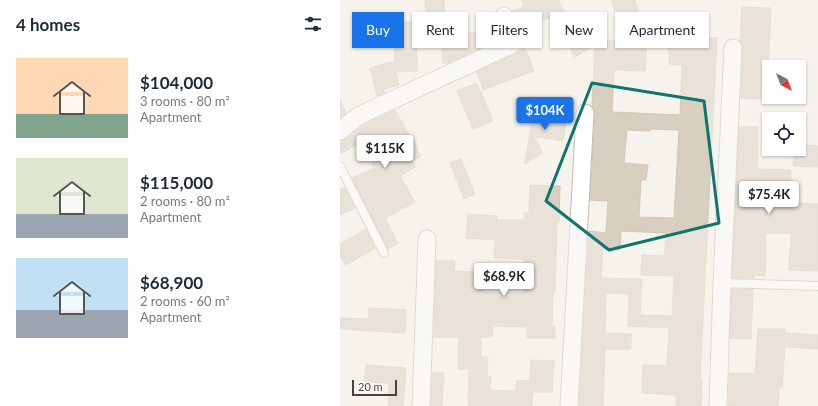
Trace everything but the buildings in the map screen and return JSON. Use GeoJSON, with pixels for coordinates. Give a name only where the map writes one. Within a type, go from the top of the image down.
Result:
{"type":"FeatureCollection","features":[{"type":"Feature","properties":{"kind":"street"},"geometry":{"type":"LineString","coordinates":[[340,131],[358,116],[507,48]]}},
{"type":"Feature","properties":{"kind":"street"},"geometry":{"type":"LineString","coordinates":[[718,406],[733,48]]}},
{"type":"Feature","properties":{"kind":"street"},"geometry":{"type":"LineString","coordinates":[[569,406],[585,113]]}},
{"type":"Feature","properties":{"kind":"street"},"geometry":{"type":"LineString","coordinates":[[421,406],[426,239]]}},
{"type":"Feature","properties":{"kind":"lane"},"geometry":{"type":"LineString","coordinates":[[340,166],[384,253]]}},
{"type":"Feature","properties":{"kind":"lane"},"geometry":{"type":"LineString","coordinates":[[722,283],[818,286]]}},
{"type":"Feature","properties":{"kind":"highlighted area"},"geometry":{"type":"Polygon","coordinates":[[[592,83],[704,101],[719,223],[609,250],[546,201],[592,83]]]}}]}
